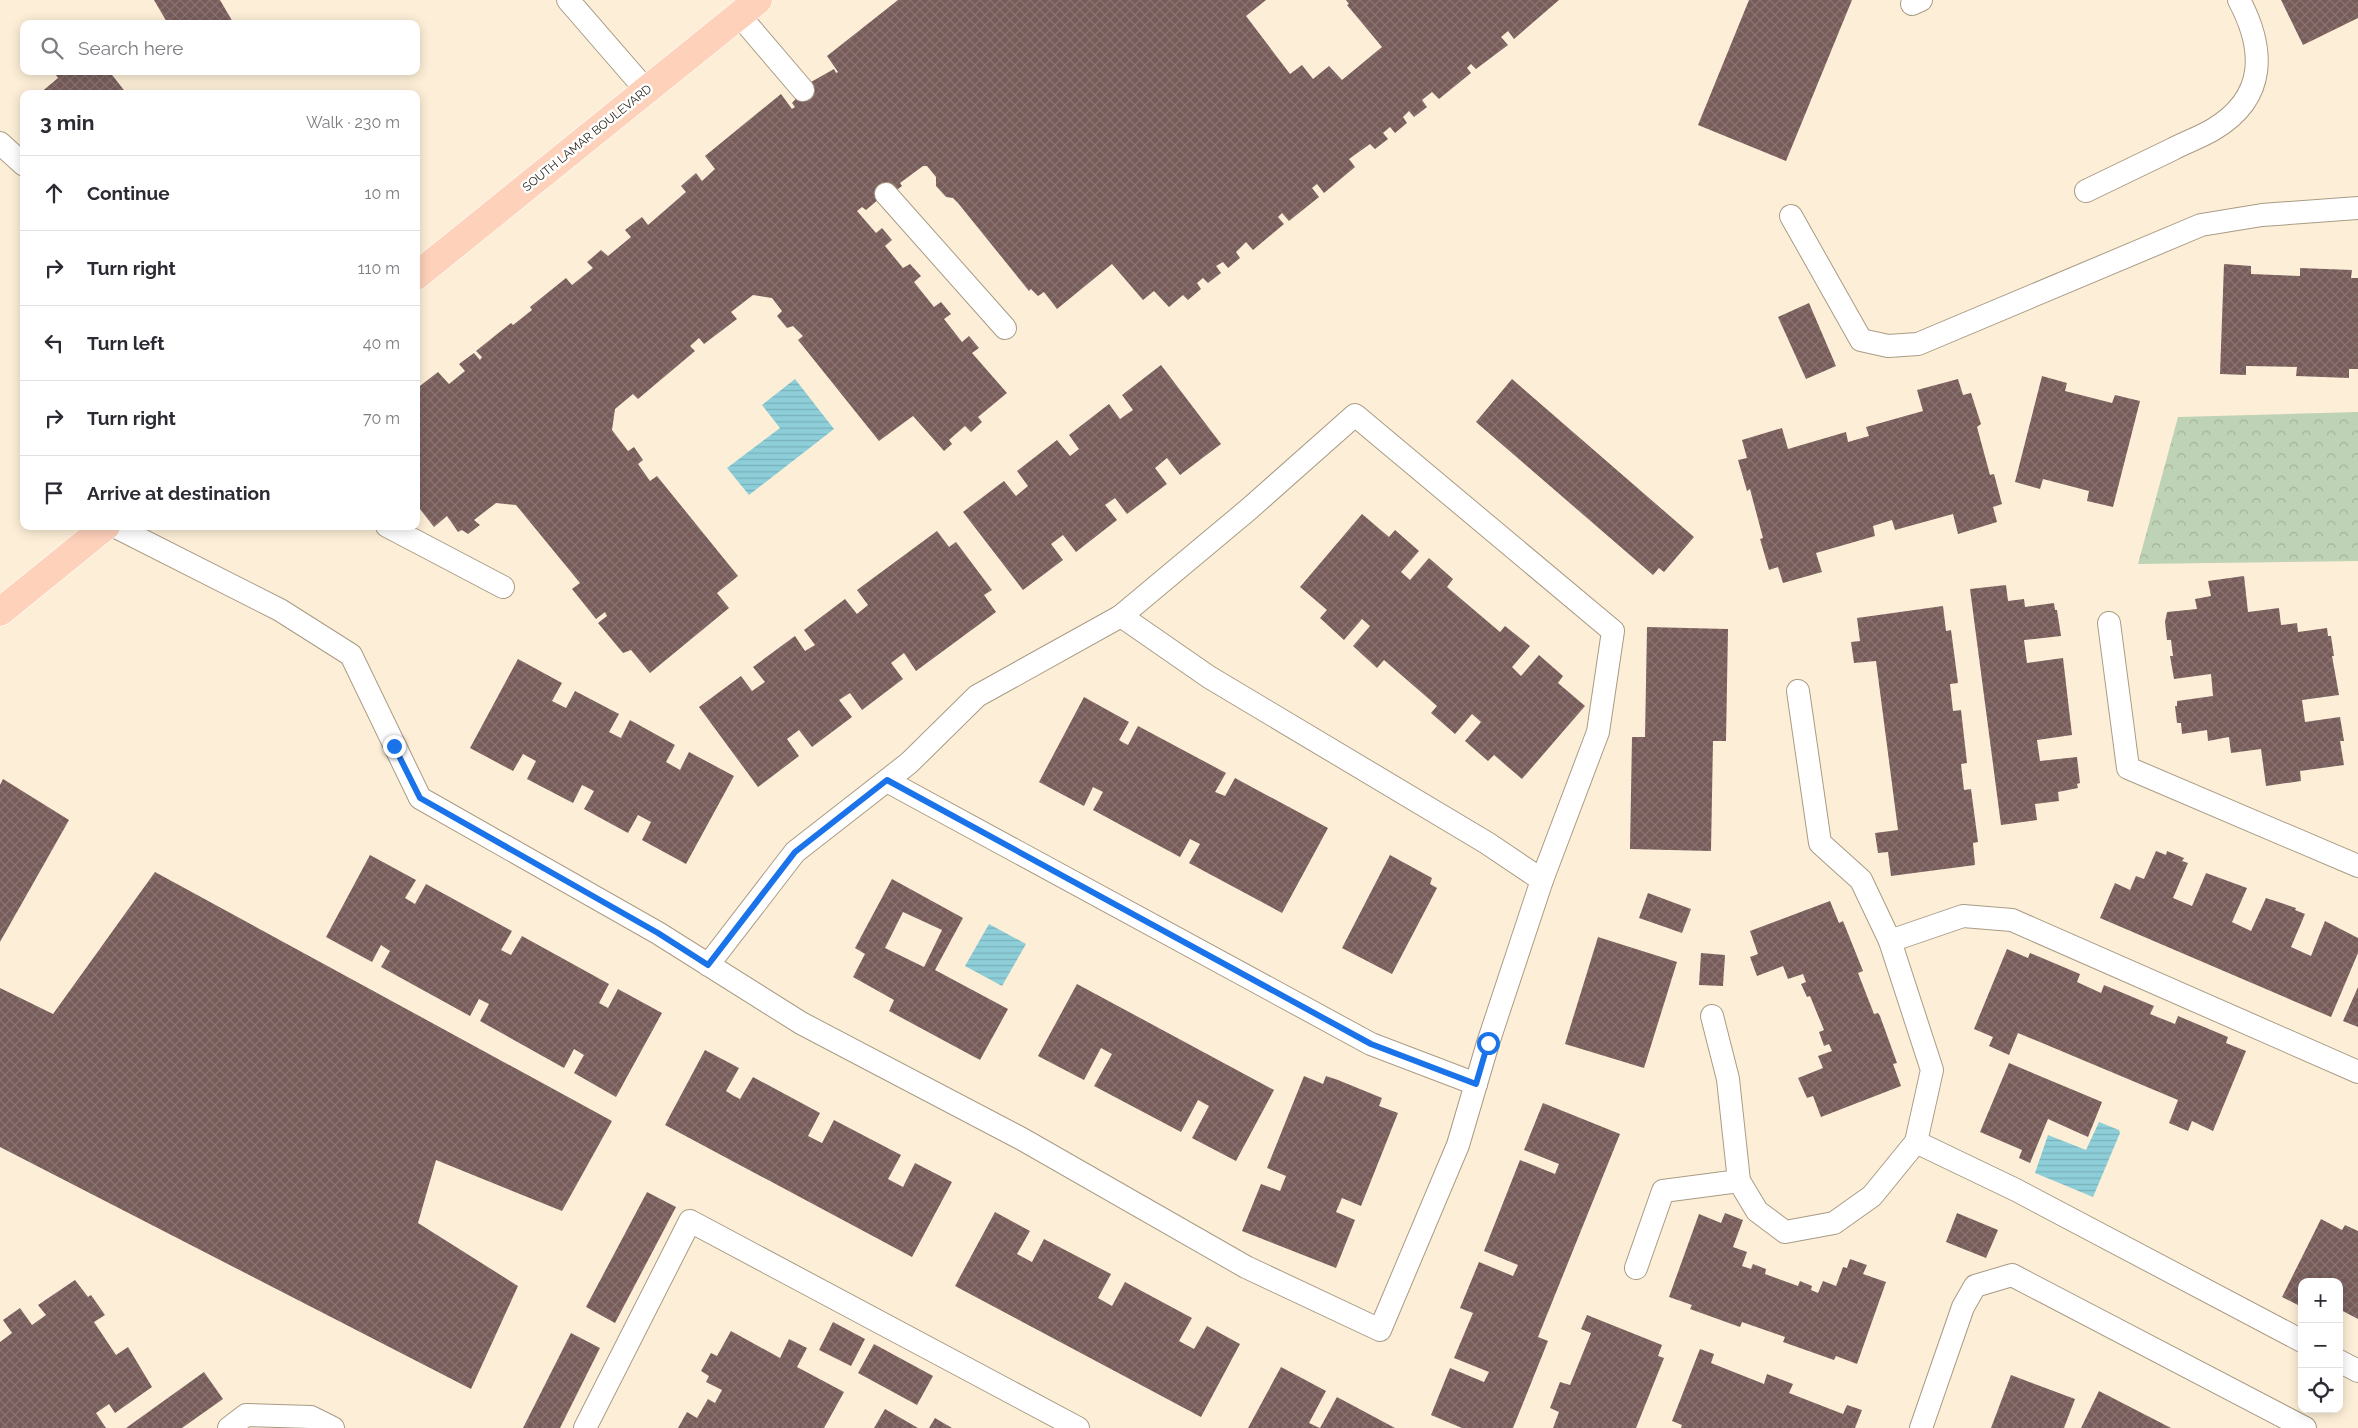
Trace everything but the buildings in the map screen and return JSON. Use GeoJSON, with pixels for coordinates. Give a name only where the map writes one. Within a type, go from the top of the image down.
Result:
{"type":"FeatureCollection","features":[{"type":"Feature","properties":{"kind":"main road","name":"SOUTH LAMAR BOULEVARD"},"geometry":{"type":"LineString","coordinates":[[420,273],[749,8]]}},
{"type":"Feature","properties":{"kind":"main road"},"geometry":{"type":"LineString","coordinates":[[0,612],[101,530]]}},
{"type":"Feature","properties":{"kind":"lane"},"geometry":{"type":"LineString","coordinates":[[568,0],[646,90]]}},
{"type":"Feature","properties":{"kind":"lane"},"geometry":{"type":"LineString","coordinates":[[2086,191],[2213,129],[2239,109],[2252,89],[2258,68],[2257,46],[2250,21],[2239,0]]}},
{"type":"Feature","properties":{"kind":"lane"},"geometry":{"type":"LineString","coordinates":[[749,8],[803,90]]}},
{"type":"Feature","properties":{"kind":"lane"},"geometry":{"type":"LineString","coordinates":[[0,142],[20,161]]}},
{"type":"Feature","properties":{"kind":"lane"},"geometry":{"type":"LineString","coordinates":[[886,194],[1005,328]]}},
{"type":"Feature","properties":{"kind":"lane"},"geometry":{"type":"LineString","coordinates":[[1791,216],[1860,340],[1888,346],[1918,344],[2201,225],[2262,215],[2358,208]]}},
{"type":"Feature","properties":{"kind":"lane"},"geometry":{"type":"LineString","coordinates":[[122,530],[280,610],[351,656],[420,798],[658,933],[708,965],[801,1023],[1022,1139],[1246,1267],[1380,1330],[1458,1145],[1542,880],[1598,732],[1613,631],[1355,414],[1249,508],[1121,616],[977,696],[910,763],[795,852],[708,965]]}},
{"type":"Feature","properties":{"kind":"lane"},"geometry":{"type":"LineString","coordinates":[[395,530],[502,587]]}},
{"type":"Feature","properties":{"kind":"lane"},"geometry":{"type":"LineString","coordinates":[[1121,616],[1209,677],[1487,843],[1542,880]]}},
{"type":"Feature","properties":{"kind":"lane"},"geometry":{"type":"LineString","coordinates":[[2109,623],[2128,768],[2358,866]]}},
{"type":"Feature","properties":{"kind":"lane"},"geometry":{"type":"LineString","coordinates":[[1712,1016],[1728,1079],[1739,1181],[1757,1211],[1785,1232],[1834,1223],[1872,1196],[1916,1142],[1932,1070],[1890,941],[1861,880],[1820,843],[1798,690]]}},
{"type":"Feature","properties":{"kind":"lane"},"geometry":{"type":"LineString","coordinates":[[887,780],[1371,1044],[1476,1084]]}},
{"type":"Feature","properties":{"kind":"lane"},"geometry":{"type":"LineString","coordinates":[[1890,941],[1963,916],[2012,920],[2358,1072]]}},
{"type":"Feature","properties":{"kind":"lane"},"geometry":{"type":"LineString","coordinates":[[1916,1142],[2016,1190],[2298,1339]]}},
{"type":"Feature","properties":{"kind":"lane"},"geometry":{"type":"LineString","coordinates":[[1636,1268],[1663,1191],[1739,1181]]}},
{"type":"Feature","properties":{"kind":"lane"},"geometry":{"type":"LineString","coordinates":[[585,1428],[690,1221],[1078,1428]]}},
{"type":"Feature","properties":{"kind":"lane"},"geometry":{"type":"LineString","coordinates":[[1920,1428],[1963,1307],[1976,1286],[2012,1275],[2305,1428]]}},
{"type":"Feature","properties":{"kind":"lane"},"geometry":{"type":"LineString","coordinates":[[2343,1363],[2358,1371]]}},
{"type":"Feature","properties":{"kind":"lane"},"geometry":{"type":"LineString","coordinates":[[229,1428],[246,1415],[311,1417],[333,1428]]}},
{"type":"Feature","properties":{"kind":"green space"},"geometry":{"type":"Polygon","coordinates":[[[2358,412],[2358,561],[2138,564],[2178,417],[2358,412]]]}},
{"type":"Feature","properties":{"kind":"water"},"geometry":{"type":"Polygon","coordinates":[[[795,379],[834,429],[749,495],[727,468],[780,428],[762,405],[795,379]]]}},
{"type":"Feature","properties":{"kind":"water"},"geometry":{"type":"Polygon","coordinates":[[[989,924],[1026,944],[1002,986],[965,966],[989,924]]]}},
{"type":"Feature","properties":{"kind":"water"},"geometry":{"type":"Polygon","coordinates":[[[2099,1122],[2119,1130],[2120,1133],[2093,1197],[2035,1173],[2048,1135],[2086,1150],[2099,1122]]]}},
{"type":"Feature","properties":{"kind":"route"},"geometry":{"type":"LineString","coordinates":[[394,746],[420,798],[658,933],[708,965],[795,852],[887,780],[1371,1044],[1476,1084],[1488,1043]]}}]}
